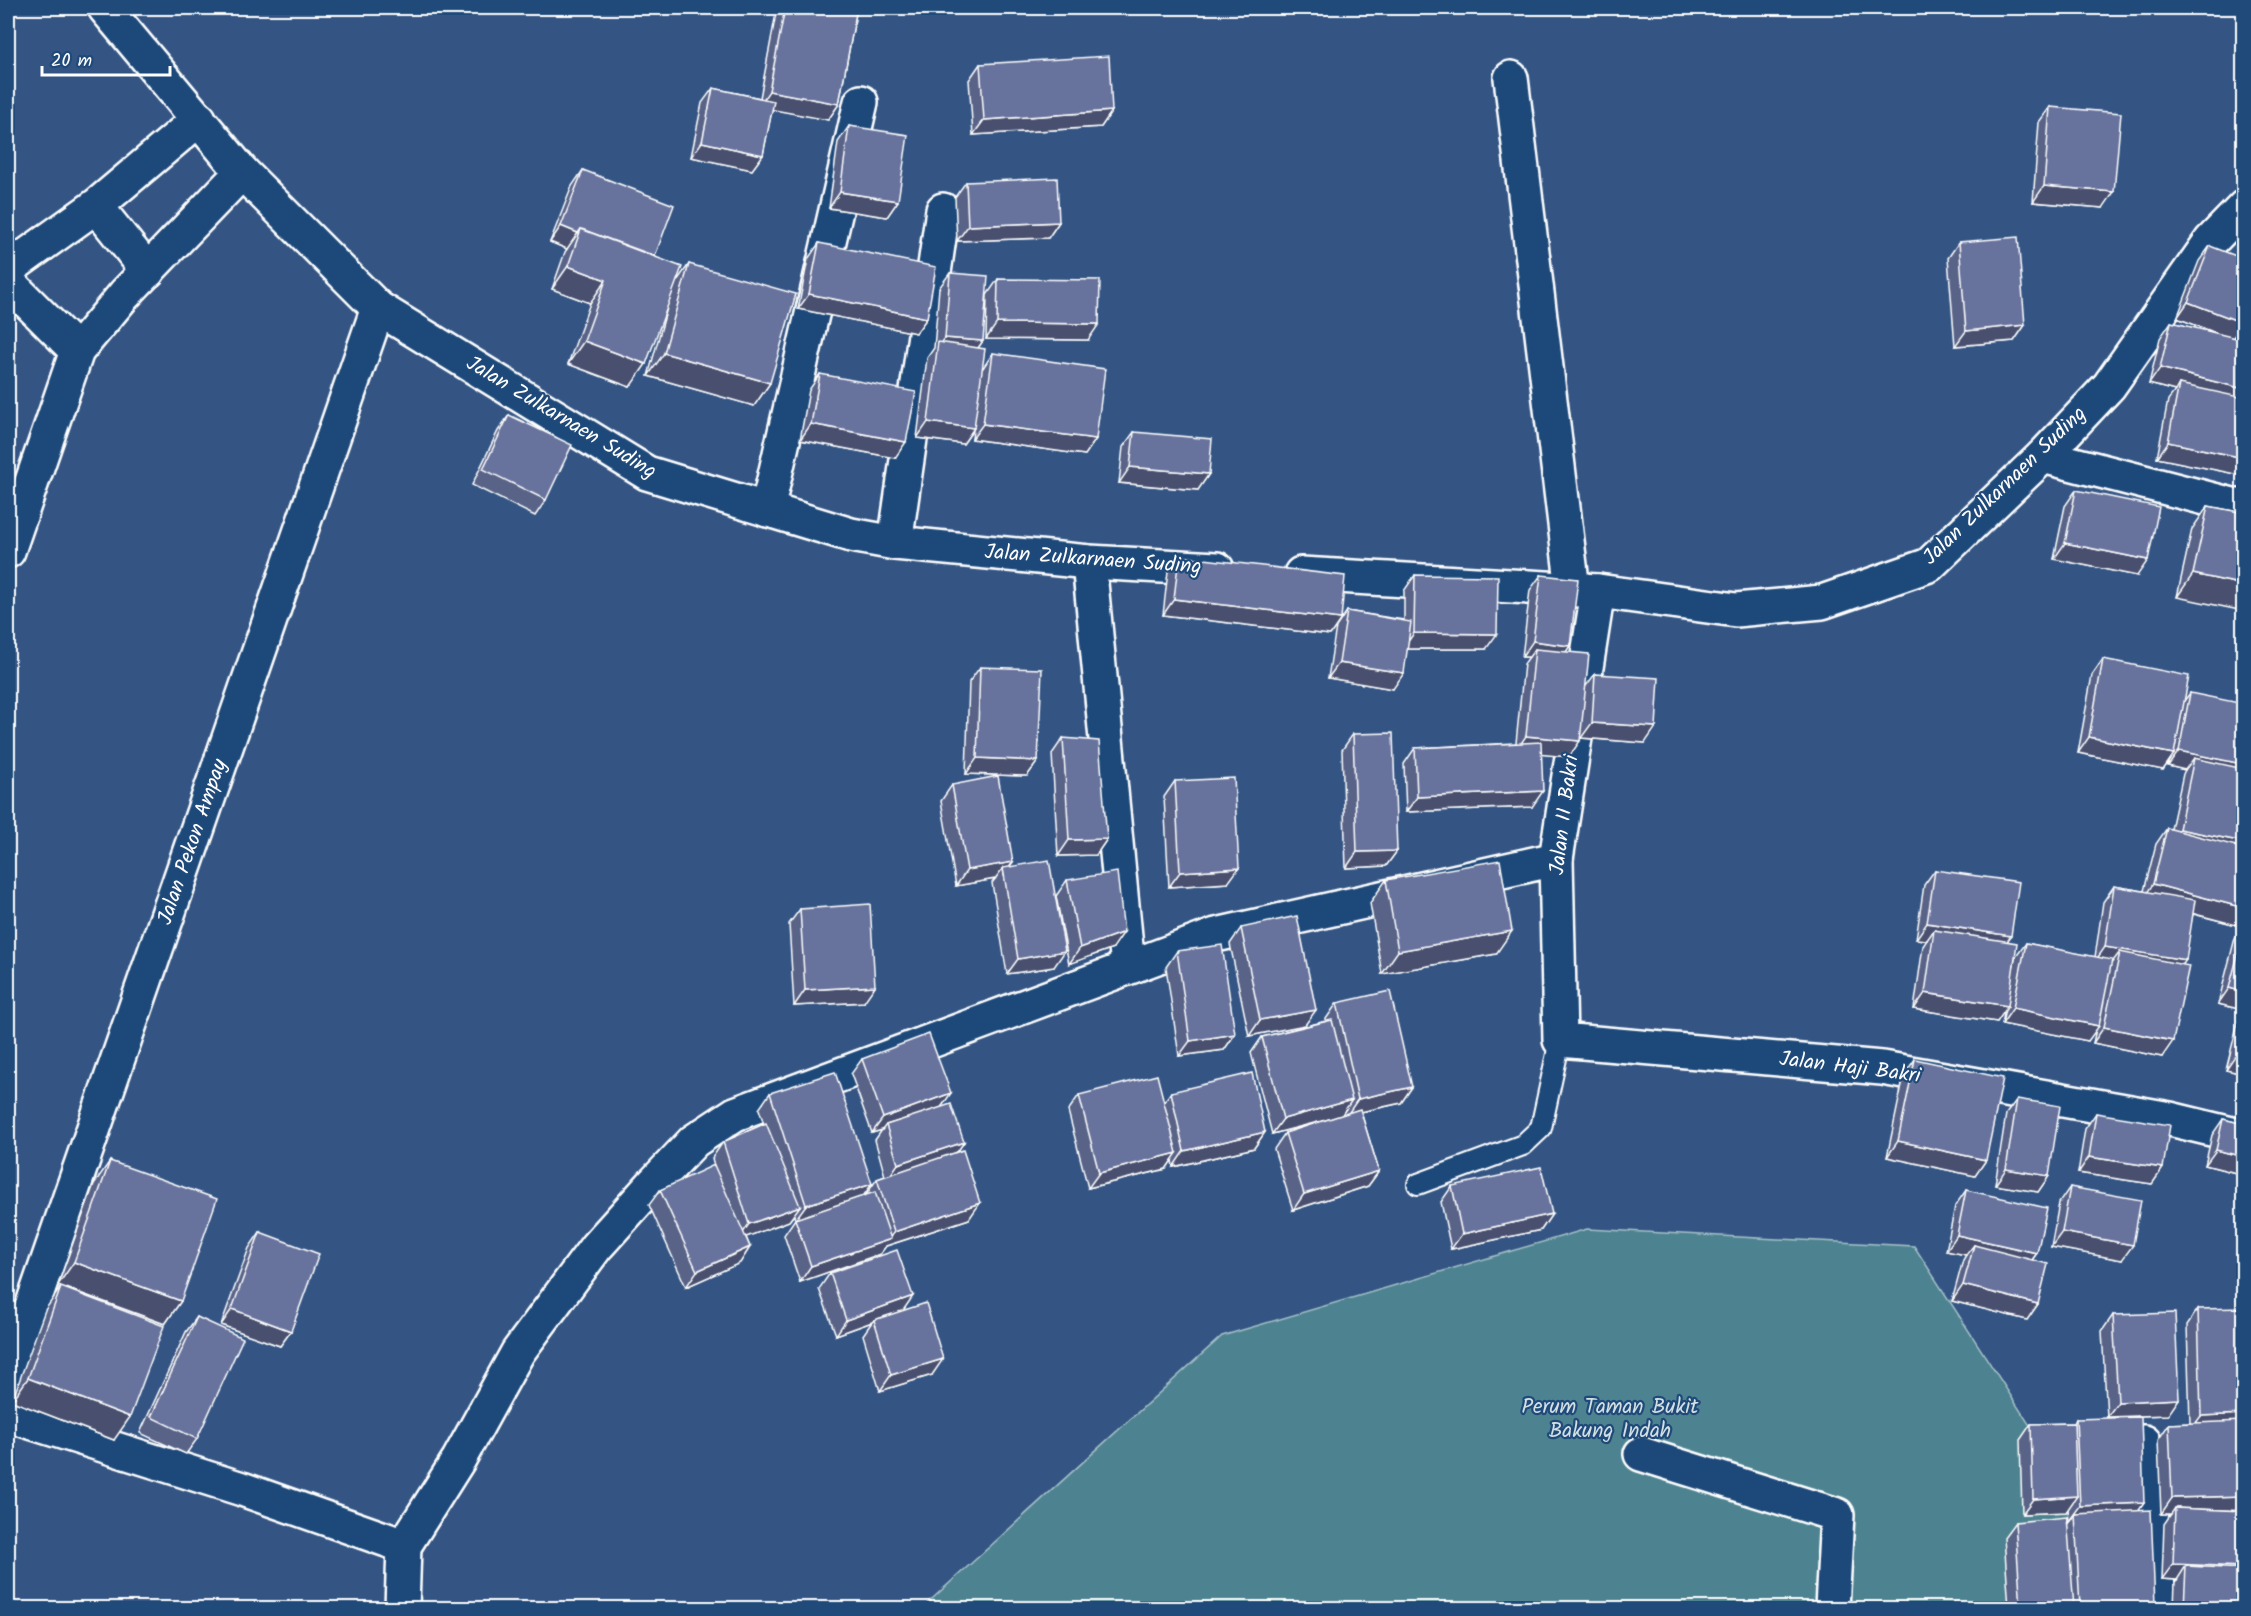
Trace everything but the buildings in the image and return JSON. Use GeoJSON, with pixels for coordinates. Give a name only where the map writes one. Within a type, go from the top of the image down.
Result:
{"type":"FeatureCollection","features":[{"type":"Feature","properties":{"kind":"street","name":"Jalan Zulkarnaen Suding"},"geometry":{"type":"LineString","coordinates":[[105,8],[242,172],[378,308],[646,473],[850,535],[895,543],[1089,562],[1585,591],[1736,610],[1822,602],[1929,565],[2043,456],[2109,386],[2211,241],[2244,207]]}},
{"type":"Feature","properties":{"kind":"street","name":"Jalan II Bakri"},"geometry":{"type":"LineString","coordinates":[[1511,78],[1585,591],[1556,859],[1560,1040]]}},
{"type":"Feature","properties":{"kind":"street"},"geometry":{"type":"LineString","coordinates":[[767,510],[861,102]]}},
{"type":"Feature","properties":{"kind":"street"},"geometry":{"type":"LineString","coordinates":[[8,269],[96,206],[199,119]]}},
{"type":"Feature","properties":{"kind":"street"},"geometry":{"type":"LineString","coordinates":[[8,551],[77,351],[148,271],[242,172]]}},
{"type":"Feature","properties":{"kind":"street"},"geometry":{"type":"LineString","coordinates":[[96,206],[148,271]]}},
{"type":"Feature","properties":{"kind":"street"},"geometry":{"type":"LineString","coordinates":[[895,543],[943,210]]}},
{"type":"Feature","properties":{"kind":"street"},"geometry":{"type":"LineString","coordinates":[[8,282],[77,351]]}},
{"type":"Feature","properties":{"kind":"street","name":"Jalan Pekon Ampay"},"geometry":{"type":"LineString","coordinates":[[8,1376],[378,308]]}},
{"type":"Feature","properties":{"kind":"street"},"geometry":{"type":"LineString","coordinates":[[2043,456],[2244,508]]}},
{"type":"Feature","properties":{"kind":"street"},"geometry":{"type":"LineString","coordinates":[[1089,562],[1128,967]]}},
{"type":"Feature","properties":{"kind":"street"},"geometry":{"type":"LineString","coordinates":[[402,1608],[404,1546],[459,1459],[518,1352],[596,1247],[694,1142],[735,1114],[797,1089],[1216,935],[1556,859]]}},
{"type":"Feature","properties":{"kind":"street","name":"Jalan Haji Bakri"},"geometry":{"type":"LineString","coordinates":[[1560,1040],[1882,1068],[2170,1119],[2244,1137]]}},
{"type":"Feature","properties":{"kind":"street"},"geometry":{"type":"LineString","coordinates":[[8,1415],[242,1489],[404,1546]]}},
{"type":"Feature","properties":{"kind":"street"},"geometry":{"type":"LineString","coordinates":[[2144,1442],[2160,1608]]}},
{"type":"Feature","properties":{"kind":"street"},"geometry":{"type":"LineString","coordinates":[[1641,1454],[1837,1515],[1832,1608]]}},
{"type":"Feature","properties":{"kind":"lane"},"geometry":{"type":"LineString","coordinates":[[1418,1184],[1523,1145],[1541,1128],[1560,1040]]}},
{"type":"Feature","properties":{"kind":"green space","name":"Perum Taman Bukit Bakung Indah"},"geometry":{"type":"Polygon","coordinates":[[[1587,1229],[1914,1246],[2058,1469],[2210,1608],[922,1608],[1222,1336],[1587,1229]]]}}]}
